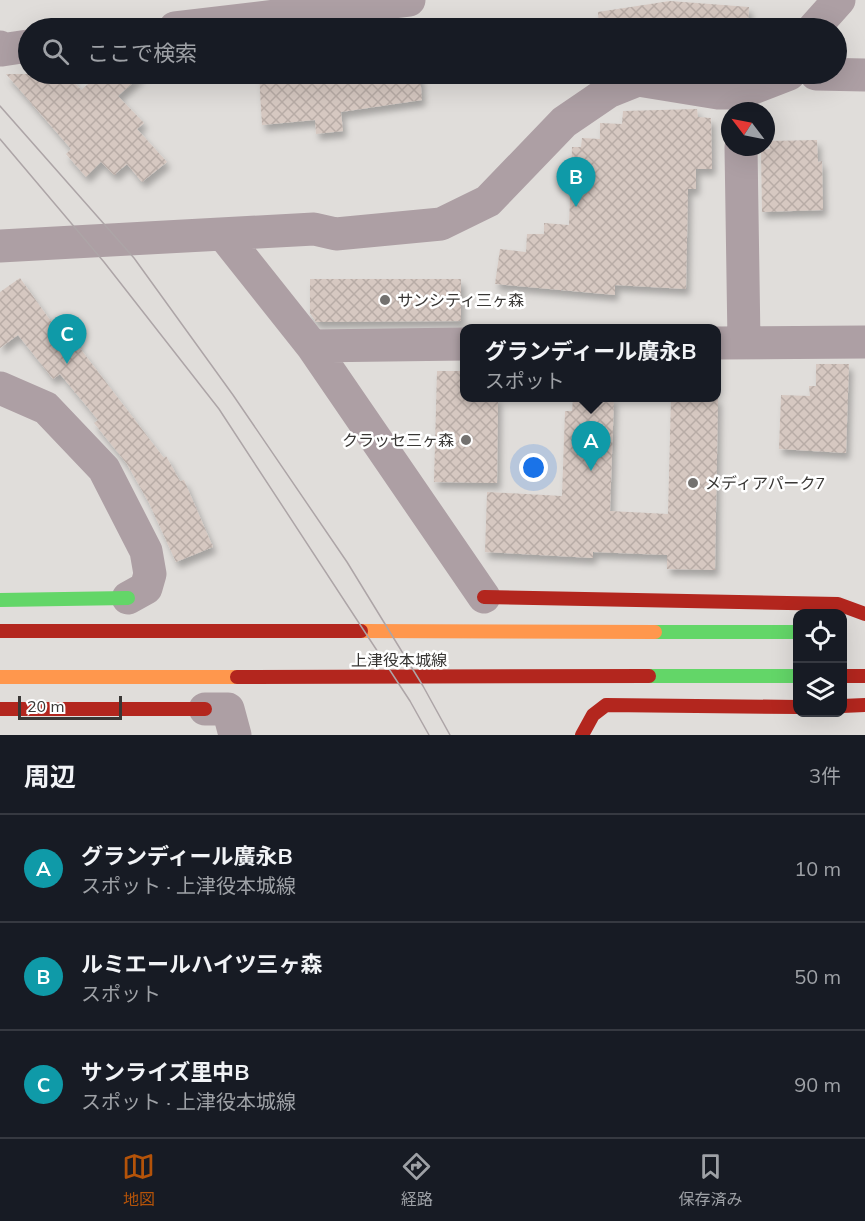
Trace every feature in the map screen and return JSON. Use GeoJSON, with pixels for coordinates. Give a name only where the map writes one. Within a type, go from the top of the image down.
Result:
{"type":"FeatureCollection","features":[{"type":"Feature","properties":{"kind":"street"},"geometry":{"type":"LineString","coordinates":[[257,18],[409,0]]}},
{"type":"Feature","properties":{"kind":"street"},"geometry":{"type":"LineString","coordinates":[[823,18],[839,0]]}},
{"type":"Feature","properties":{"kind":"street"},"geometry":{"type":"LineString","coordinates":[[0,47],[2,50],[18,48]]}},
{"type":"Feature","properties":{"kind":"street"},"geometry":{"type":"LineString","coordinates":[[847,75],[865,75]]}},
{"type":"Feature","properties":{"kind":"street"},"geometry":{"type":"LineString","coordinates":[[0,246],[314,229],[336,234],[441,224],[488,201],[564,123],[608,92],[628,84]]}},
{"type":"Feature","properties":{"kind":"street"},"geometry":{"type":"LineString","coordinates":[[663,84],[718,93],[740,102],[772,84]]}},
{"type":"Feature","properties":{"kind":"street"},"geometry":{"type":"LineString","coordinates":[[741,156],[731,343],[865,342]]}},
{"type":"Feature","properties":{"kind":"street"},"geometry":{"type":"LineString","coordinates":[[223,234],[312,346],[484,597],[838,604],[865,614]]}},
{"type":"Feature","properties":{"kind":"street"},"geometry":{"type":"LineString","coordinates":[[312,346],[460,344]]}},
{"type":"Feature","properties":{"kind":"street"},"geometry":{"type":"LineString","coordinates":[[0,388],[46,408],[104,469],[146,551],[150,574],[146,588],[128,598],[0,600]]}},
{"type":"Feature","properties":{"kind":"street","name":"上津役本城線"},"geometry":{"type":"LineString","coordinates":[[0,631],[793,632]]}},
{"type":"Feature","properties":{"kind":"street","name":"上津役本城線"},"geometry":{"type":"LineString","coordinates":[[0,677],[793,676]]}},
{"type":"Feature","properties":{"kind":"street"},"geometry":{"type":"LineString","coordinates":[[847,676],[865,676]]}},
{"type":"Feature","properties":{"kind":"street"},"geometry":{"type":"LineString","coordinates":[[582,735],[592,715],[606,705],[793,707]]}},
{"type":"Feature","properties":{"kind":"street"},"geometry":{"type":"LineString","coordinates":[[847,705],[865,705]]}},
{"type":"Feature","properties":{"kind":"street"},"geometry":{"type":"LineString","coordinates":[[0,709],[228,709],[234,735]]}},
{"type":"Feature","properties":{"kind":"building"},"geometry":{"type":"Polygon","coordinates":[[[670,1],[749,7],[748,18],[598,18],[598,12],[670,1]]]}},
{"type":"Feature","properties":{"kind":"building"},"geometry":{"type":"Polygon","coordinates":[[[6,74],[18,74],[18,84],[76,84],[81,90],[88,84],[132,84],[118,96],[144,123],[137,129],[167,162],[142,182],[127,164],[114,175],[101,162],[86,177],[66,154],[71,149],[6,74]]]}},
{"type":"Feature","properties":{"kind":"building"},"geometry":{"type":"Polygon","coordinates":[[[260,84],[421,84],[422,100],[341,112],[343,131],[316,134],[315,120],[262,125],[260,84]]]}},
{"type":"Feature","properties":{"kind":"building"},"geometry":{"type":"Polygon","coordinates":[[[697,109],[698,117],[711,118],[712,169],[696,169],[696,189],[688,189],[686,289],[615,285],[615,295],[495,284],[500,249],[526,252],[527,234],[544,234],[544,223],[569,225],[572,147],[581,147],[582,138],[600,139],[600,123],[622,124],[623,111],[697,109]]]}},
{"type":"Feature","properties":{"kind":"building"},"geometry":{"type":"Polygon","coordinates":[[[817,140],[818,162],[822,161],[823,210],[762,212],[761,156],[775,156],[775,141],[817,140]]]}},
{"type":"Feature","properties":{"kind":"building"},"geometry":{"type":"Polygon","coordinates":[[[20,278],[60,334],[66,330],[164,458],[166,456],[180,481],[184,480],[213,547],[176,562],[149,503],[127,464],[94,423],[98,420],[60,374],[53,379],[18,335],[0,348],[0,292],[20,278]]]}},
{"type":"Feature","properties":{"kind":"building","name":"サンシティ三ヶ森"},"geometry":{"type":"Polygon","coordinates":[[[310,279],[461,279],[461,321],[316,322],[310,313],[310,279]]]}},
{"type":"Feature","properties":{"kind":"building"},"geometry":{"type":"Polygon","coordinates":[[[816,364],[849,364],[846,453],[779,449],[781,395],[810,396],[809,386],[816,386],[816,364]]]}},
{"type":"Feature","properties":{"kind":"building","name":"クラッセ三ヶ森"},"geometry":{"type":"Polygon","coordinates":[[[437,371],[460,371],[460,402],[498,402],[497,483],[434,482],[437,371]]]}},
{"type":"Feature","properties":{"kind":"building"},"geometry":{"type":"Polygon","coordinates":[[[573,402],[614,402],[610,511],[668,514],[671,402],[718,402],[715,570],[667,569],[667,555],[593,552],[593,558],[485,552],[487,492],[562,496],[565,411],[572,411],[573,402]]]}},
{"type":"Feature","properties":{"kind":"tram line"},"geometry":{"type":"LineString","coordinates":[[0,106],[134,258],[233,395],[347,562],[423,686],[450,735]]}},
{"type":"Feature","properties":{"kind":"tram line"},"geometry":{"type":"LineString","coordinates":[[0,139],[104,262],[219,409],[410,701],[429,735]]}},
{"type":"Feature","properties":{"kind":"traffic: fast"},"geometry":{"type":"LineString","coordinates":[[0,600],[128,598]]}},
{"type":"Feature","properties":{"kind":"traffic: fast"},"geometry":{"type":"LineString","coordinates":[[655,632],[793,632]]}},
{"type":"Feature","properties":{"kind":"traffic: fast"},"geometry":{"type":"LineString","coordinates":[[649,676],[793,676]]}},
{"type":"Feature","properties":{"kind":"traffic: slow"},"geometry":{"type":"LineString","coordinates":[[361,631],[655,632]]}},
{"type":"Feature","properties":{"kind":"traffic: slow"},"geometry":{"type":"LineString","coordinates":[[0,677],[237,677]]}},
{"type":"Feature","properties":{"kind":"traffic: jam"},"geometry":{"type":"LineString","coordinates":[[484,597],[838,604],[865,614]]}},
{"type":"Feature","properties":{"kind":"traffic: jam"},"geometry":{"type":"LineString","coordinates":[[0,631],[361,631]]}},
{"type":"Feature","properties":{"kind":"traffic: jam"},"geometry":{"type":"LineString","coordinates":[[237,677],[649,676]]}},
{"type":"Feature","properties":{"kind":"traffic: jam"},"geometry":{"type":"LineString","coordinates":[[847,676],[865,676]]}},
{"type":"Feature","properties":{"kind":"traffic: jam"},"geometry":{"type":"LineString","coordinates":[[582,735],[593,715],[606,705],[793,707]]}},
{"type":"Feature","properties":{"kind":"traffic: jam"},"geometry":{"type":"LineString","coordinates":[[847,706],[865,705]]}},
{"type":"Feature","properties":{"kind":"traffic: jam"},"geometry":{"type":"LineString","coordinates":[[0,709],[205,709]]}},
{"type":"Feature","properties":{"kind":"place","name":"ルミエールハイツ三ヶ森"},"geometry":{"type":"Point","coordinates":[576,207]}},
{"type":"Feature","properties":{"kind":"place","name":"サンシティ三ヶ森"},"geometry":{"type":"Point","coordinates":[385,300]}},
{"type":"Feature","properties":{"kind":"place","name":"サンライズ里中B"},"geometry":{"type":"Point","coordinates":[67,364]}},
{"type":"Feature","properties":{"kind":"place","name":"クラッセ三ヶ森"},"geometry":{"type":"Point","coordinates":[466,440]}},
{"type":"Feature","properties":{"kind":"place","name":"グランディール廣永B"},"geometry":{"type":"Point","coordinates":[591,471]}},
{"type":"Feature","properties":{"kind":"place","name":"メディアパーク7"},"geometry":{"type":"Point","coordinates":[693,483]}}]}
